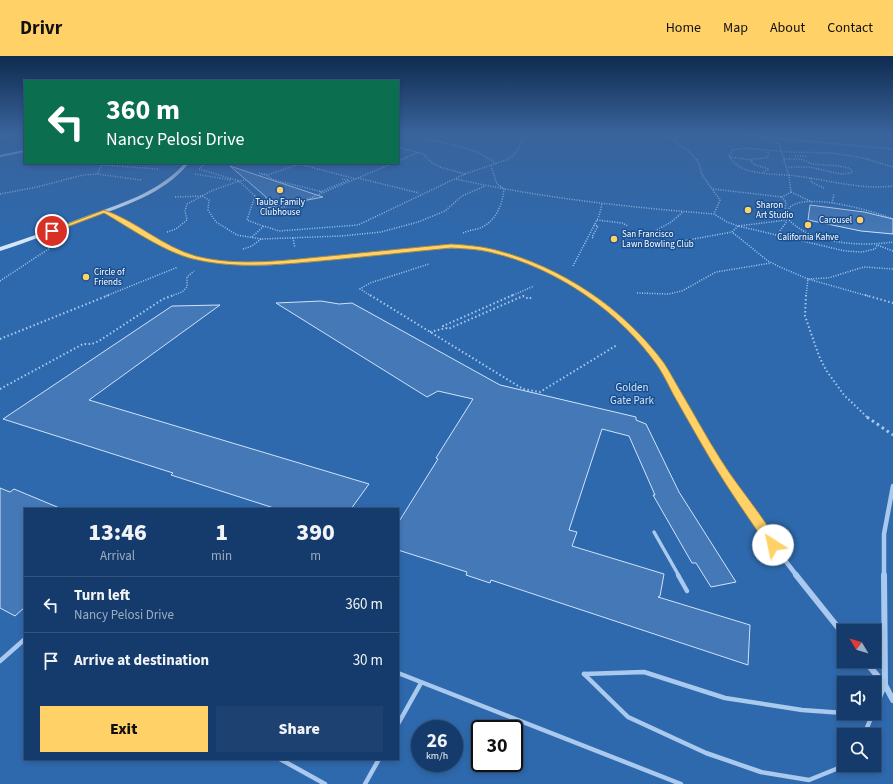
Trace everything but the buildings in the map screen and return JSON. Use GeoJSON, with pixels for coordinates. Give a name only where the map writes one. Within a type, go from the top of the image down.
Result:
{"type":"FeatureCollection","features":[{"type":"Feature","properties":{"kind":"street"},"geometry":{"type":"LineString","coordinates":[[0,249],[146,194],[164,184],[185,166]]}},
{"type":"Feature","properties":{"kind":"street"},"geometry":{"type":"LineString","coordinates":[[104,211],[177,251],[193,257],[227,263],[284,262],[440,247],[472,247],[505,254],[531,264],[560,278],[588,294],[610,310],[639,338],[660,364],[717,462],[755,519],[786,562],[837,626]]}},
{"type":"Feature","properties":{"kind":"street"},"geometry":{"type":"LineString","coordinates":[[885,685],[884,534],[893,486]]}},
{"type":"Feature","properties":{"kind":"street"},"geometry":{"type":"LineString","coordinates":[[871,668],[885,685],[893,700]]}},
{"type":"Feature","properties":{"kind":"lane"},"geometry":{"type":"LineString","coordinates":[[654,532],[687,591]]}},
{"type":"Feature","properties":{"kind":"lane"},"geometry":{"type":"LineString","coordinates":[[0,661],[24,640]]}},
{"type":"Feature","properties":{"kind":"lane"},"geometry":{"type":"LineString","coordinates":[[837,712],[802,710],[726,698],[644,672],[584,674],[628,717],[706,753],[754,770],[809,782],[837,769]]}},
{"type":"Feature","properties":{"kind":"lane"},"geometry":{"type":"LineString","coordinates":[[399,673],[681,784]]}},
{"type":"Feature","properties":{"kind":"lane"},"geometry":{"type":"LineString","coordinates":[[399,722],[421,683]]}},
{"type":"Feature","properties":{"kind":"lane"},"geometry":{"type":"LineString","coordinates":[[881,695],[885,685]]}},
{"type":"Feature","properties":{"kind":"lane"},"geometry":{"type":"LineString","coordinates":[[282,760],[325,784]]}},
{"type":"Feature","properties":{"kind":"lane"},"geometry":{"type":"LineString","coordinates":[[365,784],[378,760]]}},
{"type":"Feature","properties":{"kind":"path"},"geometry":{"type":"LineString","coordinates":[[97,174],[101,166]]}},
{"type":"Feature","properties":{"kind":"path"},"geometry":{"type":"LineString","coordinates":[[113,166],[161,170]]}},
{"type":"Feature","properties":{"kind":"path"},"geometry":{"type":"LineString","coordinates":[[202,166],[198,169],[239,181],[255,196],[261,205],[261,211],[294,205],[387,166]]}},
{"type":"Feature","properties":{"kind":"path"},"geometry":{"type":"LineString","coordinates":[[259,173],[268,176],[294,166]]}},
{"type":"Feature","properties":{"kind":"path"},"geometry":{"type":"LineString","coordinates":[[305,166],[419,193]]}},
{"type":"Feature","properties":{"kind":"path"},"geometry":{"type":"LineString","coordinates":[[437,166],[465,174]]}},
{"type":"Feature","properties":{"kind":"path"},"geometry":{"type":"LineString","coordinates":[[255,196],[247,220],[279,231],[358,225],[465,174],[491,166],[497,184],[504,189]]}},
{"type":"Feature","properties":{"kind":"path"},"geometry":{"type":"LineString","coordinates":[[700,166],[702,175],[720,200],[714,214]]}},
{"type":"Feature","properties":{"kind":"path"},"geometry":{"type":"LineString","coordinates":[[738,166],[740,168],[761,173],[811,178],[858,187],[875,188],[893,186]]}},
{"type":"Feature","properties":{"kind":"path"},"geometry":{"type":"LineString","coordinates":[[760,166],[769,169],[761,173]]}},
{"type":"Feature","properties":{"kind":"path"},"geometry":{"type":"LineString","coordinates":[[791,192],[787,168],[809,167],[844,174],[852,172],[849,168],[828,166]]}},
{"type":"Feature","properties":{"kind":"path"},"geometry":{"type":"LineString","coordinates":[[304,168],[308,167]]}},
{"type":"Feature","properties":{"kind":"path"},"geometry":{"type":"LineString","coordinates":[[319,173],[325,171]]}},
{"type":"Feature","properties":{"kind":"path"},"geometry":{"type":"LineString","coordinates":[[0,194],[37,187],[83,175],[97,174],[164,184]]}},
{"type":"Feature","properties":{"kind":"path"},"geometry":{"type":"LineString","coordinates":[[194,174],[239,181]]}},
{"type":"Feature","properties":{"kind":"path"},"geometry":{"type":"LineString","coordinates":[[260,176],[264,174]]}},
{"type":"Feature","properties":{"kind":"path"},"geometry":{"type":"LineString","coordinates":[[264,174],[292,185],[323,192]]}},
{"type":"Feature","properties":{"kind":"path"},"geometry":{"type":"LineString","coordinates":[[339,177],[343,175]]}},
{"type":"Feature","properties":{"kind":"path"},"geometry":{"type":"LineString","coordinates":[[456,178],[485,186],[602,204],[714,214],[727,222],[738,226],[845,251],[862,252],[874,249],[877,245]]}},
{"type":"Feature","properties":{"kind":"path"},"geometry":{"type":"LineString","coordinates":[[811,178],[811,182],[824,188]]}},
{"type":"Feature","properties":{"kind":"path"},"geometry":{"type":"LineString","coordinates":[[320,192],[349,180],[342,179]]}},
{"type":"Feature","properties":{"kind":"path"},"geometry":{"type":"LineString","coordinates":[[150,237],[176,229],[187,220],[185,211],[187,204],[211,191],[246,180]]}},
{"type":"Feature","properties":{"kind":"path"},"geometry":{"type":"LineString","coordinates":[[175,197],[202,196],[209,200],[208,210],[216,222],[237,235],[261,239],[293,238],[341,236],[381,232],[418,222],[445,211],[462,196],[485,186]]}},
{"type":"Feature","properties":{"kind":"path"},"geometry":{"type":"LineString","coordinates":[[462,233],[483,226],[488,222],[499,209],[504,199],[504,189]]}},
{"type":"Feature","properties":{"kind":"path"},"geometry":{"type":"LineString","coordinates":[[712,189],[782,196],[791,192],[812,202]]}},
{"type":"Feature","properties":{"kind":"path"},"geometry":{"type":"LineString","coordinates":[[832,203],[834,194]]}},
{"type":"Feature","properties":{"kind":"path"},"geometry":{"type":"LineString","coordinates":[[782,196],[786,202],[785,215],[788,220],[805,232],[826,239],[852,244],[877,245],[893,242]]}},
{"type":"Feature","properties":{"kind":"path"},"geometry":{"type":"LineString","coordinates":[[785,215],[787,210],[792,206],[812,202],[832,203],[862,208],[893,219]]}},
{"type":"Feature","properties":{"kind":"path"},"geometry":{"type":"LineString","coordinates":[[573,266],[597,220],[602,204]]}},
{"type":"Feature","properties":{"kind":"path"},"geometry":{"type":"LineString","coordinates":[[657,230],[671,222],[683,212]]}},
{"type":"Feature","properties":{"kind":"path"},"geometry":{"type":"LineString","coordinates":[[597,220],[622,223],[628,226]]}},
{"type":"Feature","properties":{"kind":"path"},"geometry":{"type":"LineString","coordinates":[[654,247],[671,246],[677,242],[732,232],[738,226],[788,220]]}},
{"type":"Feature","properties":{"kind":"path"},"geometry":{"type":"LineString","coordinates":[[777,235],[788,220]]}},
{"type":"Feature","properties":{"kind":"path"},"geometry":{"type":"LineString","coordinates":[[594,225],[598,226],[592,237],[594,238]]}},
{"type":"Feature","properties":{"kind":"path"},"geometry":{"type":"LineString","coordinates":[[252,237],[264,226]]}},
{"type":"Feature","properties":{"kind":"path"},"geometry":{"type":"LineString","coordinates":[[732,232],[772,263],[808,280],[893,303]]}},
{"type":"Feature","properties":{"kind":"path"},"geometry":{"type":"LineString","coordinates":[[293,238],[296,250]]}},
{"type":"Feature","properties":{"kind":"path"},"geometry":{"type":"LineString","coordinates":[[237,252],[252,246],[261,239]]}},
{"type":"Feature","properties":{"kind":"path"},"geometry":{"type":"LineString","coordinates":[[0,281],[31,262],[55,244]]}},
{"type":"Feature","properties":{"kind":"path"},"geometry":{"type":"LineString","coordinates":[[877,245],[893,251]]}},
{"type":"Feature","properties":{"kind":"path"},"geometry":{"type":"LineString","coordinates":[[435,262],[370,283],[360,290],[523,389],[540,392],[617,345]]}},
{"type":"Feature","properties":{"kind":"path"},"geometry":{"type":"LineString","coordinates":[[637,294],[668,294],[682,291],[716,272],[772,263]]}},
{"type":"Feature","properties":{"kind":"path"},"geometry":{"type":"LineString","coordinates":[[0,339],[178,266]]}},
{"type":"Feature","properties":{"kind":"path"},"geometry":{"type":"LineString","coordinates":[[808,280],[828,278],[864,267],[893,269]]}},
{"type":"Feature","properties":{"kind":"path"},"geometry":{"type":"LineString","coordinates":[[0,389],[83,344],[92,344],[100,341],[130,319],[162,299],[182,292],[187,287],[187,277],[197,268]]}},
{"type":"Feature","properties":{"kind":"path"},"geometry":{"type":"LineString","coordinates":[[808,280],[805,316],[818,354],[832,382],[848,400],[873,422],[893,435]]}},
{"type":"Feature","properties":{"kind":"path"},"geometry":{"type":"LineString","coordinates":[[447,328],[443,326],[534,286]]}},
{"type":"Feature","properties":{"kind":"path"},"geometry":{"type":"LineString","coordinates":[[429,332],[434,329],[448,329],[523,296],[529,299],[532,297]]}},
{"type":"Feature","properties":{"kind":"green space","name":"Golden Gate Park"},"geometry":{"type":"Polygon","coordinates":[[[0,166],[893,166],[893,784],[0,784],[0,166]]]}},
{"type":"Feature","properties":{"kind":"place","name":"Taube Family Clubhouse"},"geometry":{"type":"Point","coordinates":[280,190]}},
{"type":"Feature","properties":{"kind":"place","name":"Sharon Art Studio"},"geometry":{"type":"Point","coordinates":[748,210]}},
{"type":"Feature","properties":{"kind":"place","name":"Carousel"},"geometry":{"type":"Point","coordinates":[860,220]}},
{"type":"Feature","properties":{"kind":"place","name":"California Kahve"},"geometry":{"type":"Point","coordinates":[808,225]}},
{"type":"Feature","properties":{"kind":"place","name":"San Francisco Lawn Bowling Club"},"geometry":{"type":"Point","coordinates":[614,239]}},
{"type":"Feature","properties":{"kind":"place","name":"Circle of Friends"},"geometry":{"type":"Point","coordinates":[86,277]}},
{"type":"Feature","properties":{"kind":"route"},"geometry":{"type":"LineString","coordinates":[[52,231],[104,211],[145,235],[173,249],[193,257],[215,262],[284,262],[461,246],[505,254],[545,270],[588,294],[610,310],[639,338],[660,364],[672,382],[717,462],[773,545]]}}]}
